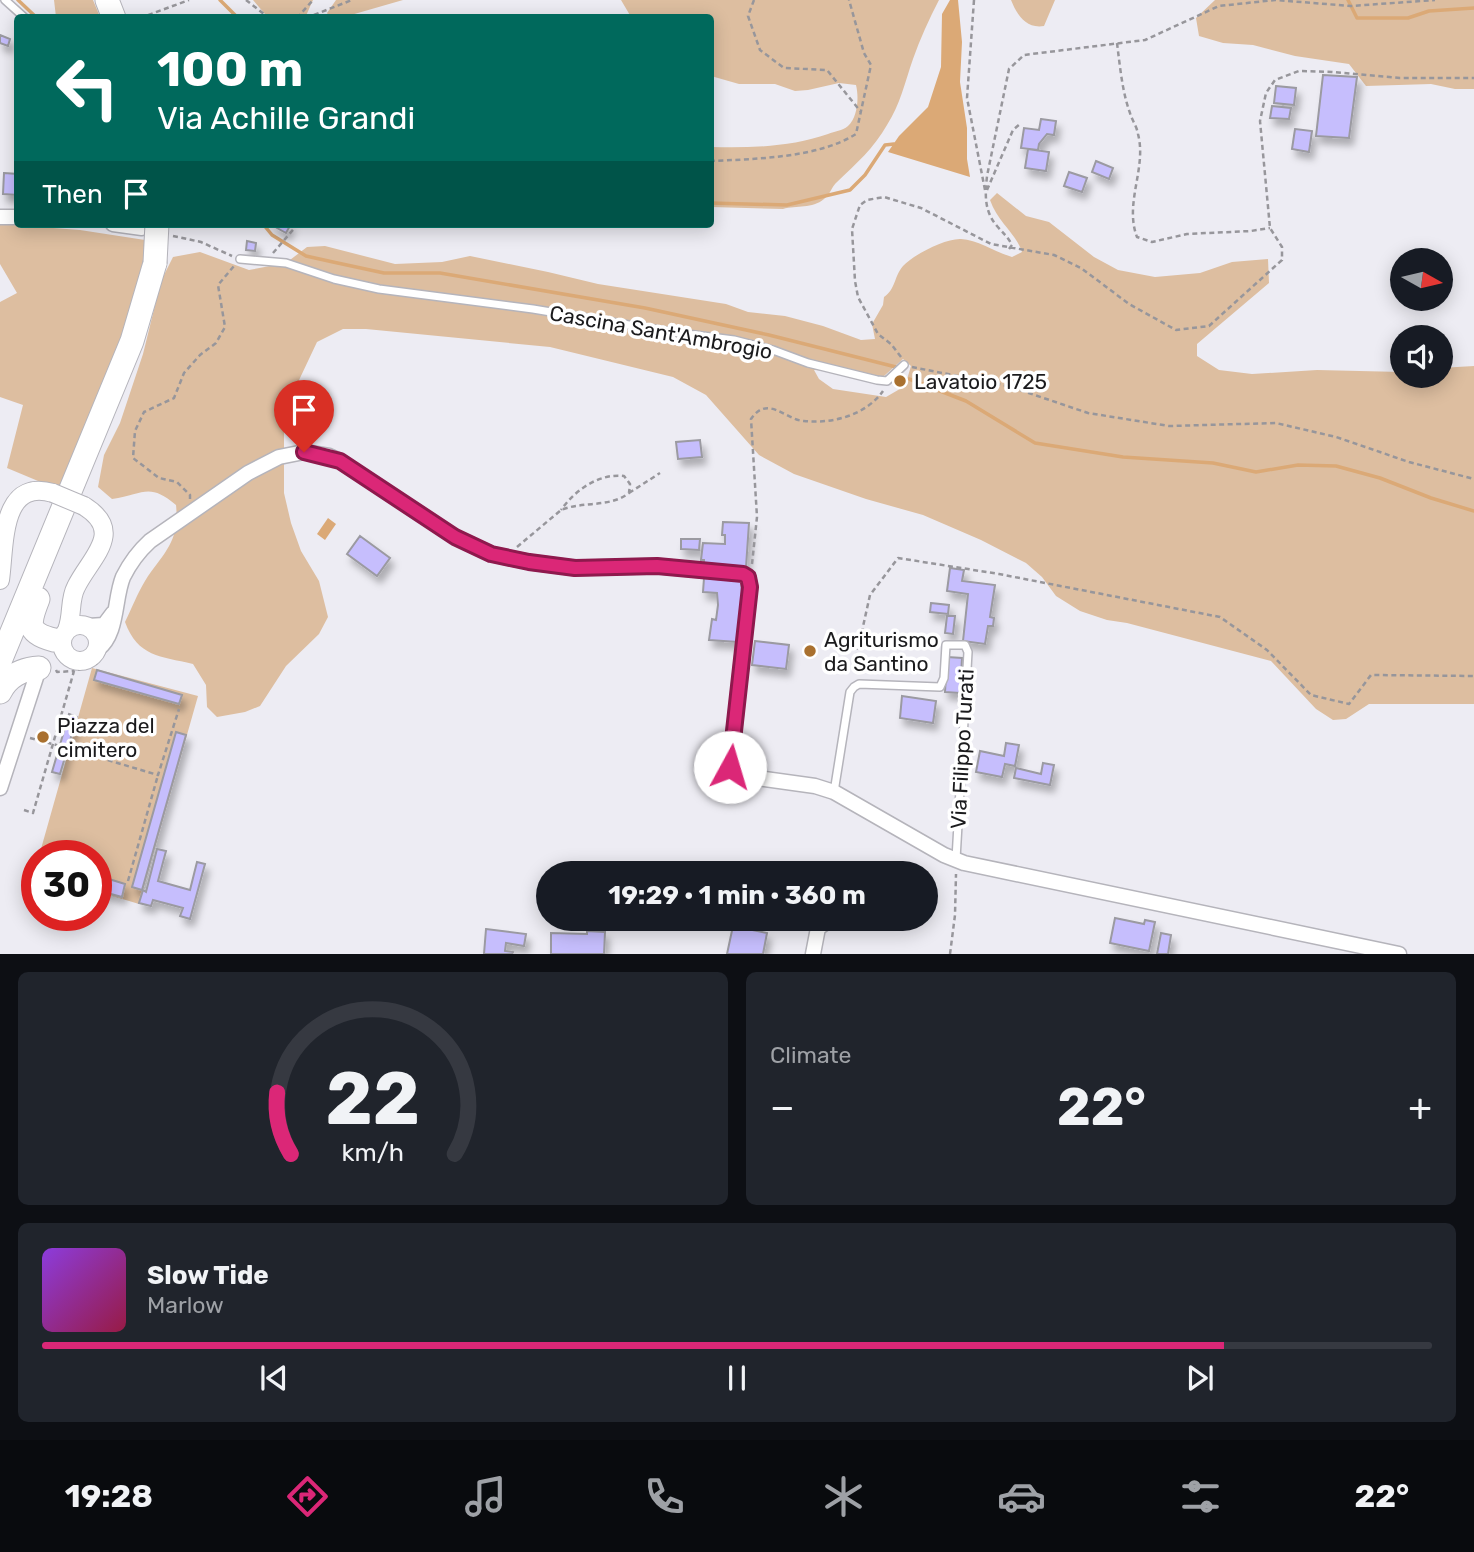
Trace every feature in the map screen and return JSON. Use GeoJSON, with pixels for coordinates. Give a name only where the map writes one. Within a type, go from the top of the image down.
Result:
{"type":"FeatureCollection","features":[{"type":"Feature","properties":{"kind":"main road"},"geometry":{"type":"LineString","coordinates":[[0,661],[132,341],[155,263],[158,229]]}},
{"type":"Feature","properties":{"kind":"main road"},"geometry":{"type":"LineString","coordinates":[[60,516],[59,545],[31,621],[36,634],[65,638]]}},
{"type":"Feature","properties":{"kind":"main road"},"geometry":{"type":"LineString","coordinates":[[0,635],[31,562],[47,549]]}},
{"type":"Feature","properties":{"kind":"main road"},"geometry":{"type":"LineString","coordinates":[[0,692],[15,674],[28,669],[65,638]]}},
{"type":"Feature","properties":{"kind":"street"},"geometry":{"type":"LineString","coordinates":[[0,580],[4,528],[9,509],[16,499],[36,491],[52,493],[84,506],[99,518],[103,525],[100,550],[73,594],[65,638],[64,650],[75,666],[95,654],[105,643],[123,578],[140,550],[248,473],[279,457],[304,452],[340,461],[464,542],[503,557],[575,568],[657,566],[746,576]]}},
{"type":"Feature","properties":{"kind":"street","name":"Via Filippo Turati"},"geometry":{"type":"LineString","coordinates":[[746,576],[750,587],[730,767],[732,772],[740,777],[815,786],[834,792],[956,860],[1399,954]]}},
{"type":"Feature","properties":{"kind":"street"},"geometry":{"type":"LineString","coordinates":[[0,788],[17,734],[65,638],[104,625],[114,612]]}},
{"type":"Feature","properties":{"kind":"street"},"geometry":{"type":"LineString","coordinates":[[65,638],[96,633],[98,649]]}},
{"type":"Feature","properties":{"kind":"street"},"geometry":{"type":"LineString","coordinates":[[813,954],[817,931]]}},
{"type":"Feature","properties":{"kind":"lane"},"geometry":{"type":"LineString","coordinates":[[5,0],[21,14]]}},
{"type":"Feature","properties":{"kind":"lane","name":"Cascina Sant'Ambrogio"},"geometry":{"type":"LineString","coordinates":[[240,259],[286,263],[334,279],[379,289],[533,309],[734,340],[773,350],[807,363],[887,381]]}},
{"type":"Feature","properties":{"kind":"lane"},"geometry":{"type":"LineString","coordinates":[[887,381],[904,365]]}},
{"type":"Feature","properties":{"kind":"lane","name":"Via Filippo Turati"},"geometry":{"type":"LineString","coordinates":[[834,792],[853,687],[859,684],[940,687],[944,678],[946,645],[965,645],[968,652],[956,860]]}},
{"type":"Feature","properties":{"kind":"path"},"geometry":{"type":"LineString","coordinates":[[151,14],[189,0]]}},
{"type":"Feature","properties":{"kind":"path"},"geometry":{"type":"LineString","coordinates":[[246,0],[264,14]]}},
{"type":"Feature","properties":{"kind":"path"},"geometry":{"type":"LineString","coordinates":[[301,14],[313,0]]}},
{"type":"Feature","properties":{"kind":"path"},"geometry":{"type":"LineString","coordinates":[[316,14],[352,0]]}},
{"type":"Feature","properties":{"kind":"path"},"geometry":{"type":"LineString","coordinates":[[754,0],[748,16],[760,50],[784,68],[827,70],[861,112]]}},
{"type":"Feature","properties":{"kind":"path"},"geometry":{"type":"LineString","coordinates":[[714,161],[804,153],[846,140],[856,134],[871,65],[864,53],[849,0]]}},
{"type":"Feature","properties":{"kind":"path"},"geometry":{"type":"LineString","coordinates":[[974,0],[967,98],[987,210],[995,224],[1010,240],[1012,245],[1009,249]]}},
{"type":"Feature","properties":{"kind":"path"},"geometry":{"type":"LineString","coordinates":[[985,193],[1009,69],[1024,55],[1144,40],[1219,6],[1275,0],[1351,6],[1435,0]]}},
{"type":"Feature","properties":{"kind":"path"},"geometry":{"type":"LineString","coordinates":[[1117,43],[1129,112],[1139,134],[1140,150],[1133,202],[1133,225],[1137,237],[1152,242],[1187,234],[1270,228]]}},
{"type":"Feature","properties":{"kind":"path"},"geometry":{"type":"LineString","coordinates":[[1474,78],[1400,78],[1299,71],[1275,80],[1266,93],[1260,121],[1270,228],[1282,247],[1282,260],[1209,326],[1176,330],[1129,304],[1081,268],[1054,255],[991,244],[921,208],[884,197],[867,200],[860,205],[852,229],[858,297],[878,334],[891,344],[904,365],[1008,386],[1087,413],[1169,426],[1276,423],[1336,437],[1409,462],[1474,479]]}},
{"type":"Feature","properties":{"kind":"path"},"geometry":{"type":"LineString","coordinates":[[985,193],[1013,130],[1020,124]]}},
{"type":"Feature","properties":{"kind":"path"},"geometry":{"type":"LineString","coordinates":[[273,253],[295,228]]}},
{"type":"Feature","properties":{"kind":"path"},"geometry":{"type":"LineString","coordinates":[[158,229],[201,242],[240,259],[218,285],[225,327],[216,343],[200,355],[184,373],[174,398],[144,412],[135,431],[133,458],[159,478],[177,482],[190,495],[190,512]]}},
{"type":"Feature","properties":{"kind":"path"},"geometry":{"type":"LineString","coordinates":[[746,576],[755,547],[757,517],[751,419],[756,412],[764,408],[781,411],[801,421],[827,421],[852,416],[865,409],[879,396],[887,381]]}},
{"type":"Feature","properties":{"kind":"path"},"geometry":{"type":"LineString","coordinates":[[561,510],[620,500],[660,473]]}},
{"type":"Feature","properties":{"kind":"path"},"geometry":{"type":"LineString","coordinates":[[503,557],[530,539],[561,510],[570,497],[593,481],[615,475],[625,476],[630,484],[629,493]]}},
{"type":"Feature","properties":{"kind":"path"},"geometry":{"type":"LineString","coordinates":[[856,658],[870,595],[898,558],[999,574],[1220,617],[1267,650],[1311,695],[1349,704],[1371,675],[1474,677]]}},
{"type":"Feature","properties":{"kind":"path"},"geometry":{"type":"LineString","coordinates":[[65,638],[57,672],[75,666]]}},
{"type":"Feature","properties":{"kind":"path"},"geometry":{"type":"LineString","coordinates":[[24,810],[33,813],[70,684]]}},
{"type":"Feature","properties":{"kind":"path"},"geometry":{"type":"LineString","coordinates":[[128,881],[178,709]]}},
{"type":"Feature","properties":{"kind":"path"},"geometry":{"type":"LineString","coordinates":[[17,734],[60,746]]}},
{"type":"Feature","properties":{"kind":"path"},"geometry":{"type":"LineString","coordinates":[[68,748],[158,775]]}},
{"type":"Feature","properties":{"kind":"path"},"geometry":{"type":"LineString","coordinates":[[950,954],[956,915],[956,860]]}},
{"type":"Feature","properties":{"kind":"shaded area"},"geometry":{"type":"Polygon","coordinates":[[[54,0],[93,0],[99,14],[56,14],[54,0]]]}},
{"type":"Feature","properties":{"kind":"shaded area"},"geometry":{"type":"Polygon","coordinates":[[[253,0],[313,0],[307,14],[265,14],[253,0]]]}},
{"type":"Feature","properties":{"kind":"shaded area"},"geometry":{"type":"Polygon","coordinates":[[[336,0],[403,0],[354,14],[327,13],[336,0]]]}},
{"type":"Feature","properties":{"kind":"shaded area"},"geometry":{"type":"Polygon","coordinates":[[[621,0],[939,0],[895,109],[876,141],[824,199],[809,206],[783,209],[714,207],[714,147],[785,144],[843,129],[848,126],[856,112],[856,85],[839,83],[795,91],[775,84],[739,84],[714,77],[714,14],[629,14],[621,0]]]}},
{"type":"Feature","properties":{"kind":"shaded area"},"geometry":{"type":"Polygon","coordinates":[[[950,0],[958,0],[962,42],[960,82],[967,128],[970,177],[888,152],[899,136],[928,107],[941,67],[942,14],[950,0]]]}},
{"type":"Feature","properties":{"kind":"shaded area"},"geometry":{"type":"Polygon","coordinates":[[[1011,0],[1055,0],[1044,26],[1038,26],[1023,20],[1011,0]]]}},
{"type":"Feature","properties":{"kind":"shaded area"},"geometry":{"type":"Polygon","coordinates":[[[1215,0],[1474,0],[1474,89],[1455,89],[1431,84],[1366,86],[1349,64],[1295,56],[1253,45],[1223,43],[1199,36],[1196,18],[1215,0]]]}},
{"type":"Feature","properties":{"kind":"shaded area"},"geometry":{"type":"Polygon","coordinates":[[[997,193],[1026,216],[1049,222],[1094,257],[1118,270],[1155,277],[1200,273],[1232,262],[1268,259],[1269,283],[1197,344],[1197,356],[1219,370],[1252,374],[1317,370],[1390,372],[1390,388],[1453,388],[1453,367],[1474,366],[1474,704],[1369,704],[1346,719],[1333,720],[1316,709],[1271,661],[1080,611],[1056,596],[1042,577],[1026,563],[981,540],[923,515],[794,474],[759,455],[706,395],[673,377],[550,347],[366,329],[343,329],[317,342],[292,395],[284,425],[284,493],[301,551],[319,581],[328,617],[319,634],[286,666],[260,706],[217,717],[207,707],[206,685],[193,664],[152,653],[144,649],[130,634],[125,622],[142,586],[173,538],[177,518],[176,505],[152,492],[112,499],[98,487],[104,455],[120,423],[143,354],[161,281],[173,257],[200,252],[249,270],[286,263],[307,247],[325,246],[395,264],[442,262],[470,256],[598,284],[726,304],[748,312],[785,316],[861,340],[875,339],[872,324],[883,305],[884,297],[891,290],[903,266],[922,252],[947,241],[961,239],[1012,257],[1022,252],[990,200],[997,193]],[[903,359],[884,376],[878,377],[856,372],[814,370],[819,379],[833,389],[886,397],[905,386],[911,366],[903,359]]]}},
{"type":"Feature","properties":{"kind":"shaded area"},"geometry":{"type":"Polygon","coordinates":[[[0,224],[14,225],[14,228],[80,230],[145,240],[142,274],[129,331],[62,491],[7,468],[23,405],[0,397],[0,302],[17,293],[0,264],[0,224]]]}},
{"type":"Feature","properties":{"kind":"shaded area"},"geometry":{"type":"Polygon","coordinates":[[[328,518],[336,524],[325,540],[317,534],[328,518]]]}},
{"type":"Feature","properties":{"kind":"shaded area"},"geometry":{"type":"Polygon","coordinates":[[[92,668],[198,696],[139,904],[112,896],[112,840],[44,840],[92,668]]]}},
{"type":"Feature","properties":{"kind":"building"},"geometry":{"type":"Polygon","coordinates":[[[0,35],[10,39],[8,46],[0,43],[0,35]]]}},
{"type":"Feature","properties":{"kind":"building"},"geometry":{"type":"Polygon","coordinates":[[[1323,75],[1357,77],[1349,138],[1316,136],[1323,75]]]}},
{"type":"Feature","properties":{"kind":"building"},"geometry":{"type":"Polygon","coordinates":[[[1276,86],[1296,88],[1294,105],[1274,103],[1276,86]]]}},
{"type":"Feature","properties":{"kind":"building"},"geometry":{"type":"Polygon","coordinates":[[[1272,106],[1291,108],[1289,119],[1270,118],[1272,106]]]}},
{"type":"Feature","properties":{"kind":"building"},"geometry":{"type":"Polygon","coordinates":[[[1041,119],[1056,121],[1054,135],[1047,134],[1038,150],[1021,148],[1024,128],[1039,130],[1041,119]]]}},
{"type":"Feature","properties":{"kind":"building"},"geometry":{"type":"Polygon","coordinates":[[[1295,129],[1312,131],[1309,152],[1292,149],[1295,129]]]}},
{"type":"Feature","properties":{"kind":"building"},"geometry":{"type":"Polygon","coordinates":[[[1028,149],[1049,152],[1046,171],[1025,168],[1028,149]]]}},
{"type":"Feature","properties":{"kind":"building"},"geometry":{"type":"Polygon","coordinates":[[[1096,161],[1113,168],[1109,179],[1092,172],[1096,161]]]}},
{"type":"Feature","properties":{"kind":"building"},"geometry":{"type":"Polygon","coordinates":[[[1069,172],[1087,178],[1082,192],[1064,186],[1069,172]]]}},
{"type":"Feature","properties":{"kind":"building"},"geometry":{"type":"Polygon","coordinates":[[[4,173],[14,174],[14,195],[3,194],[4,173]]]}},
{"type":"Feature","properties":{"kind":"building"},"geometry":{"type":"Polygon","coordinates":[[[247,241],[256,243],[255,251],[246,250],[247,241]]]}},
{"type":"Feature","properties":{"kind":"building"},"geometry":{"type":"Polygon","coordinates":[[[700,440],[702,457],[678,459],[676,442],[700,440]]]}},
{"type":"Feature","properties":{"kind":"building"},"geometry":{"type":"Polygon","coordinates":[[[723,522],[749,523],[746,567],[704,564],[704,560],[701,560],[703,543],[725,544],[725,535],[722,535],[723,522]]]}},
{"type":"Feature","properties":{"kind":"building"},"geometry":{"type":"Polygon","coordinates":[[[360,536],[390,558],[377,576],[347,554],[360,536]]]}},
{"type":"Feature","properties":{"kind":"building"},"geometry":{"type":"Polygon","coordinates":[[[681,539],[700,539],[699,550],[681,549],[681,539]]]}},
{"type":"Feature","properties":{"kind":"building"},"geometry":{"type":"Polygon","coordinates":[[[950,568],[964,570],[962,581],[995,585],[990,617],[994,618],[993,626],[988,626],[985,644],[963,641],[968,594],[947,591],[950,568]]]}},
{"type":"Feature","properties":{"kind":"building"},"geometry":{"type":"Polygon","coordinates":[[[704,578],[741,581],[743,602],[738,642],[709,640],[712,619],[716,620],[718,605],[717,593],[703,592],[704,578]]]}},
{"type":"Feature","properties":{"kind":"building"},"geometry":{"type":"Polygon","coordinates":[[[931,603],[949,605],[948,614],[930,612],[931,603]]]}},
{"type":"Feature","properties":{"kind":"building"},"geometry":{"type":"Polygon","coordinates":[[[947,616],[955,616],[953,634],[945,633],[947,616]]]}},
{"type":"Feature","properties":{"kind":"building"},"geometry":{"type":"Polygon","coordinates":[[[755,641],[789,645],[786,669],[752,665],[755,641]]]}},
{"type":"Feature","properties":{"kind":"building"},"geometry":{"type":"Polygon","coordinates":[[[947,657],[962,658],[960,693],[945,692],[947,657]]]}},
{"type":"Feature","properties":{"kind":"building"},"geometry":{"type":"Polygon","coordinates":[[[97,670],[182,695],[179,704],[94,680],[97,670]]]}},
{"type":"Feature","properties":{"kind":"building"},"geometry":{"type":"Polygon","coordinates":[[[902,696],[936,701],[933,723],[900,718],[902,696]]]}},
{"type":"Feature","properties":{"kind":"building"},"geometry":{"type":"Polygon","coordinates":[[[69,714],[77,717],[60,774],[52,772],[69,714]]]}},
{"type":"Feature","properties":{"kind":"building"},"geometry":{"type":"Polygon","coordinates":[[[176,732],[186,735],[142,890],[132,887],[176,732]]]}},
{"type":"Feature","properties":{"kind":"building"},"geometry":{"type":"Polygon","coordinates":[[[1006,743],[1019,745],[1015,766],[1005,764],[1002,777],[976,772],[980,751],[1004,756],[1006,743]]]}},
{"type":"Feature","properties":{"kind":"building"},"geometry":{"type":"Polygon","coordinates":[[[1043,763],[1054,765],[1050,785],[1014,778],[1016,768],[1041,774],[1043,763]]]}},
{"type":"Feature","properties":{"kind":"building"},"geometry":{"type":"Polygon","coordinates":[[[157,849],[166,851],[158,881],[190,890],[197,862],[205,864],[190,919],[180,916],[183,908],[153,900],[151,906],[139,903],[143,890],[146,892],[157,849]]]}},
{"type":"Feature","properties":{"kind":"building"},"geometry":{"type":"Polygon","coordinates":[[[112,880],[125,884],[122,897],[112,894],[112,880]]]}},
{"type":"Feature","properties":{"kind":"building"},"geometry":{"type":"Polygon","coordinates":[[[1115,918],[1144,924],[1145,920],[1155,922],[1149,951],[1110,943],[1115,918]]]}},
{"type":"Feature","properties":{"kind":"building"},"geometry":{"type":"Polygon","coordinates":[[[486,929],[526,934],[524,946],[506,943],[505,951],[513,952],[512,954],[484,954],[486,929]]]}},
{"type":"Feature","properties":{"kind":"building"},"geometry":{"type":"Polygon","coordinates":[[[587,931],[605,932],[604,954],[551,954],[551,933],[587,934],[587,931]]]}},
{"type":"Feature","properties":{"kind":"building"},"geometry":{"type":"Polygon","coordinates":[[[732,931],[767,933],[763,954],[727,954],[732,931]]]}},
{"type":"Feature","properties":{"kind":"building"},"geometry":{"type":"Polygon","coordinates":[[[1161,933],[1171,935],[1168,954],[1157,954],[1161,933]]]}},
{"type":"Feature","properties":{"kind":"waterway"},"geometry":{"type":"LineString","coordinates":[[18,0],[33,14]]}},
{"type":"Feature","properties":{"kind":"waterway"},"geometry":{"type":"LineString","coordinates":[[220,0],[234,14]]}},
{"type":"Feature","properties":{"kind":"waterway"},"geometry":{"type":"LineString","coordinates":[[1348,0],[1357,18],[1408,18],[1429,11],[1474,8]]}},
{"type":"Feature","properties":{"kind":"waterway"},"geometry":{"type":"LineString","coordinates":[[714,203],[787,205],[850,190],[865,175],[885,145],[894,144]]}},
{"type":"Feature","properties":{"kind":"waterway"},"geometry":{"type":"LineString","coordinates":[[266,228],[272,235],[306,256],[384,273],[440,273],[645,308],[896,367]]}},
{"type":"Feature","properties":{"kind":"waterway"},"geometry":{"type":"LineString","coordinates":[[909,379],[966,401],[1035,443],[1123,457],[1213,463],[1256,472],[1298,465],[1336,466],[1380,478],[1474,511]]}},
{"type":"Feature","properties":{"kind":"place","name":"Lavatoio 1725"},"geometry":{"type":"Point","coordinates":[900,381]}},
{"type":"Feature","properties":{"kind":"place","name":"Agriturismo da Santino"},"geometry":{"type":"Point","coordinates":[810,651]}},
{"type":"Feature","properties":{"kind":"place","name":"Piazza del cimitero"},"geometry":{"type":"Point","coordinates":[43,737]}},
{"type":"Feature","properties":{"kind":"route"},"geometry":{"type":"LineString","coordinates":[[304,452],[329,456],[340,461],[455,537],[491,554],[548,565],[596,569],[657,566],[743,574],[748,577],[750,587],[730,767]]}}]}
